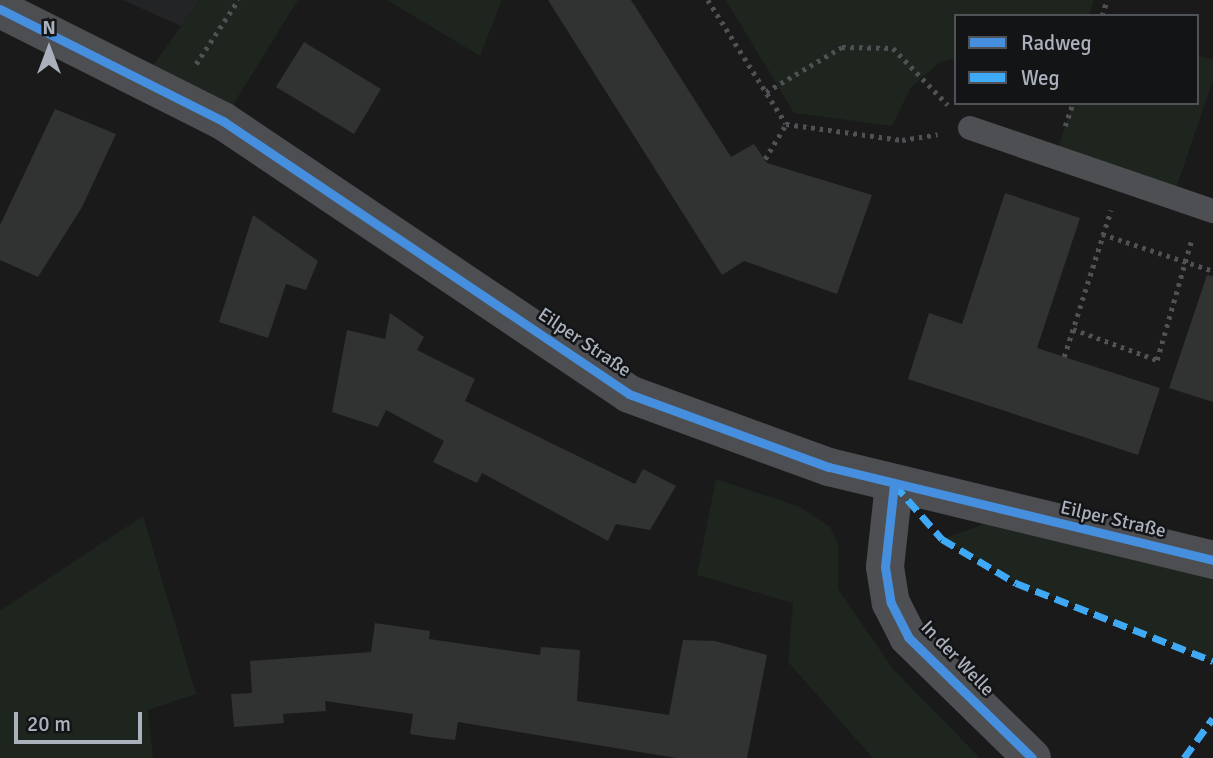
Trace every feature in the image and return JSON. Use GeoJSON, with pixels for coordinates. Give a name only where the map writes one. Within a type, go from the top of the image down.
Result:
{"type":"FeatureCollection","features":[{"type":"Feature","properties":{"kind":"main road","name":"Eilper Straße"},"geometry":{"type":"LineString","coordinates":[[0,9],[175,96],[255,140],[629,394],[894,484],[1213,560]]}},
{"type":"Feature","properties":{"kind":"street","name":"In der Welle"},"geometry":{"type":"LineString","coordinates":[[894,484],[885,567],[891,603],[908,637],[1032,758]]}},
{"type":"Feature","properties":{"kind":"lane"},"geometry":{"type":"LineString","coordinates":[[968,129],[1208,209]]}},
{"type":"Feature","properties":{"kind":"path"},"geometry":{"type":"LineString","coordinates":[[175,96],[237,0]]}},
{"type":"Feature","properties":{"kind":"path"},"geometry":{"type":"LineString","coordinates":[[708,0],[786,124]]}},
{"type":"Feature","properties":{"kind":"path"},"geometry":{"type":"LineString","coordinates":[[766,92],[842,47],[893,48],[928,78],[968,129],[902,140],[786,124]]}},
{"type":"Feature","properties":{"kind":"path"},"geometry":{"type":"LineString","coordinates":[[765,159],[786,124]]}},
{"type":"Feature","properties":{"kind":"path"},"geometry":{"type":"LineString","coordinates":[[1064,357],[1102,234],[1123,180]]}},
{"type":"Feature","properties":{"kind":"path"},"geometry":{"type":"LineString","coordinates":[[1073,329],[1157,360],[1184,261],[1208,209]]}},
{"type":"Feature","properties":{"kind":"path"},"geometry":{"type":"LineString","coordinates":[[1102,234],[1213,271]]}},
{"type":"Feature","properties":{"kind":"shaded area"},"geometry":{"type":"Polygon","coordinates":[[[123,0],[200,0],[181,26],[123,0]]]}},
{"type":"Feature","properties":{"kind":"shaded area"},"geometry":{"type":"Polygon","coordinates":[[[200,0],[298,0],[223,121],[144,78],[200,0]]]}},
{"type":"Feature","properties":{"kind":"shaded area"},"geometry":{"type":"Polygon","coordinates":[[[387,0],[502,0],[480,56],[387,0]]]}},
{"type":"Feature","properties":{"kind":"shaded area"},"geometry":{"type":"Polygon","coordinates":[[[726,0],[1094,0],[1090,14],[954,14],[954,58],[940,62],[911,87],[892,126],[794,113],[726,0]]]}},
{"type":"Feature","properties":{"kind":"shaded area"},"geometry":{"type":"Polygon","coordinates":[[[1199,56],[1213,60],[1213,80],[1173,197],[1055,157],[1072,105],[1199,105],[1199,56]]]}},
{"type":"Feature","properties":{"kind":"shaded area"},"geometry":{"type":"Polygon","coordinates":[[[716,479],[800,507],[830,527],[838,543],[838,589],[893,669],[980,758],[873,758],[788,662],[793,603],[697,575],[716,479]]]}},
{"type":"Feature","properties":{"kind":"shaded area"},"geometry":{"type":"Polygon","coordinates":[[[1010,515],[1213,560],[1213,662],[1016,583],[942,539],[1010,515]]]}},
{"type":"Feature","properties":{"kind":"shaded area"},"geometry":{"type":"Polygon","coordinates":[[[143,516],[196,694],[148,710],[153,758],[0,758],[0,611],[143,516]]]}},
{"type":"Feature","properties":{"kind":"building"},"geometry":{"type":"Polygon","coordinates":[[[548,0],[631,0],[731,157],[754,144],[767,163],[872,195],[837,294],[744,261],[722,275],[548,0]]]}},
{"type":"Feature","properties":{"kind":"building"},"geometry":{"type":"Polygon","coordinates":[[[304,42],[381,89],[354,134],[276,87],[304,42]]]}},
{"type":"Feature","properties":{"kind":"building"},"geometry":{"type":"Polygon","coordinates":[[[55,109],[116,134],[82,207],[38,277],[0,260],[0,225],[55,109]]]}},
{"type":"Feature","properties":{"kind":"building"},"geometry":{"type":"Polygon","coordinates":[[[1005,193],[1080,218],[1037,348],[1160,388],[1138,455],[908,379],[929,313],[962,324],[1005,193]]]}},
{"type":"Feature","properties":{"kind":"building"},"geometry":{"type":"Polygon","coordinates":[[[253,215],[318,261],[306,290],[286,284],[268,338],[219,322],[253,215]]]}},
{"type":"Feature","properties":{"kind":"building"},"geometry":{"type":"Polygon","coordinates":[[[1207,275],[1213,276],[1213,402],[1169,388],[1207,275]]]}},
{"type":"Feature","properties":{"kind":"building"},"geometry":{"type":"Polygon","coordinates":[[[390,313],[424,337],[417,350],[475,379],[465,401],[635,484],[643,469],[676,486],[650,530],[616,524],[608,541],[482,473],[477,483],[433,462],[444,441],[386,410],[378,427],[332,412],[347,330],[385,339],[390,313]]]}},
{"type":"Feature","properties":{"kind":"building"},"geometry":{"type":"Polygon","coordinates":[[[375,623],[430,631],[429,639],[540,655],[541,647],[580,650],[577,701],[669,715],[683,640],[715,641],[767,655],[747,758],[676,758],[458,722],[455,740],[429,737],[410,734],[413,714],[325,701],[326,711],[283,714],[284,723],[234,727],[231,694],[252,693],[250,661],[371,652],[375,623]]]}},
{"type":"Feature","properties":{"kind":"marked path"},"geometry":{"type":"LineString","coordinates":[[894,484],[942,539],[1016,583],[1213,661]]}},
{"type":"Feature","properties":{"kind":"marked path"},"geometry":{"type":"LineString","coordinates":[[1184,758],[1213,718]]}},
{"type":"Feature","properties":{"kind":"cycle path"},"geometry":{"type":"LineString","coordinates":[[0,9],[223,121],[629,394],[829,467],[1213,560]]}},
{"type":"Feature","properties":{"kind":"cycle path"},"geometry":{"type":"LineString","coordinates":[[894,484],[885,567],[891,603],[908,637],[1032,758]]}}]}
